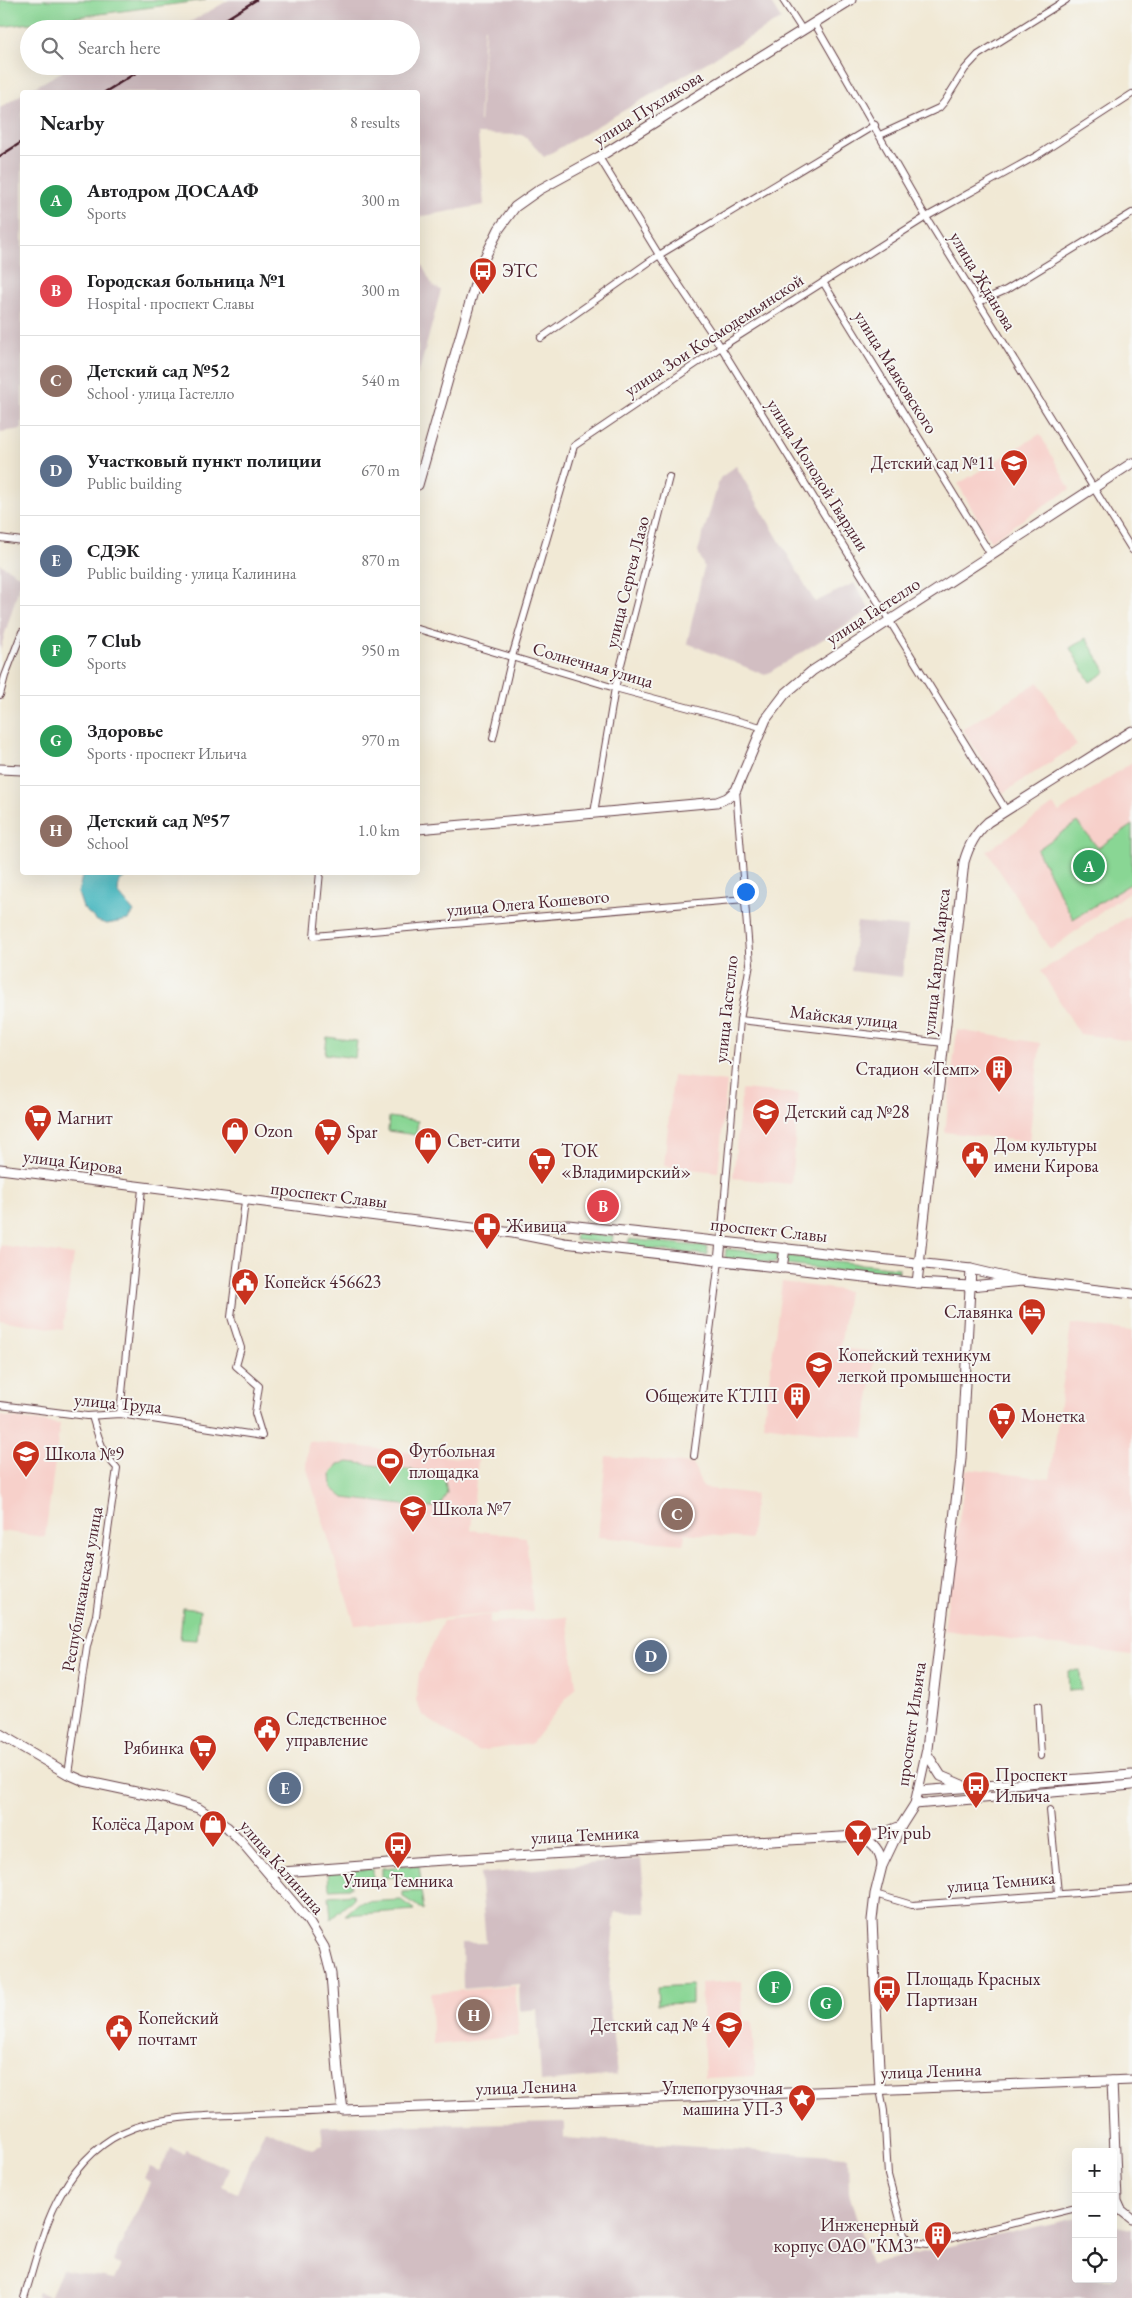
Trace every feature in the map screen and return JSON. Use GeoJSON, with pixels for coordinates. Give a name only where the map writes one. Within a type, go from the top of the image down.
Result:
{"type":"FeatureCollection","features":[{"type":"Feature","properties":{"kind":"street"},"geometry":{"type":"LineString","coordinates":[[783,0],[803,31]]}},
{"type":"Feature","properties":{"kind":"street","name":"улица Пухлякова"},"geometry":{"type":"LineString","coordinates":[[420,477],[480,267],[489,246],[511,213],[540,190],[599,157],[852,0]]}},
{"type":"Feature","properties":{"kind":"street"},"geometry":{"type":"LineString","coordinates":[[880,135],[939,108],[946,101],[965,69],[978,56],[1066,0]]}},
{"type":"Feature","properties":{"kind":"street","name":"улица Жданова"},"geometry":{"type":"LineString","coordinates":[[815,24],[875,125],[926,217],[1132,550]]}},
{"type":"Feature","properties":{"kind":"street","name":"улица Зои Космодемьянской"},"geometry":{"type":"LineString","coordinates":[[493,738],[512,656],[574,446],[722,347],[926,217],[1038,154],[1132,94]]}},
{"type":"Feature","properties":{"kind":"street"},"geometry":{"type":"LineString","coordinates":[[541,338],[659,255],[875,125]]}},
{"type":"Feature","properties":{"kind":"street","name":"улица Молодой Гвардии"},"geometry":{"type":"LineString","coordinates":[[599,157],[659,255],[722,347],[1006,810]]}},
{"type":"Feature","properties":{"kind":"street"},"geometry":{"type":"LineString","coordinates":[[979,302],[1006,290],[1132,213]]}},
{"type":"Feature","properties":{"kind":"street","name":"улица Маяковского"},"geometry":{"type":"LineString","coordinates":[[823,282],[991,554]]}},
{"type":"Feature","properties":{"kind":"street","name":"улица Гастелло"},"geometry":{"type":"LineString","coordinates":[[694,1456],[719,1261],[740,1020],[750,964],[736,790],[761,727],[785,694],[812,671],[1132,463]]}},
{"type":"Feature","properties":{"kind":"street","name":"улица Сергея Лазо"},"geometry":{"type":"LineString","coordinates":[[594,813],[615,688],[669,477]]}},
{"type":"Feature","properties":{"kind":"street"},"geometry":{"type":"LineString","coordinates":[[0,538],[20,541]]}},
{"type":"Feature","properties":{"kind":"street","name":"Солнечная улица"},"geometry":{"type":"LineString","coordinates":[[420,630],[615,688],[761,727]]}},
{"type":"Feature","properties":{"kind":"street"},"geometry":{"type":"LineString","coordinates":[[0,695],[20,637]]}},
{"type":"Feature","properties":{"kind":"street","name":"улица Карла Маркса"},"geometry":{"type":"LineString","coordinates":[[917,1283],[964,862],[968,847],[976,834],[988,822],[1132,732]]}},
{"type":"Feature","properties":{"kind":"street"},"geometry":{"type":"LineString","coordinates":[[0,769],[20,770]]}},
{"type":"Feature","properties":{"kind":"street"},"geometry":{"type":"LineString","coordinates":[[420,828],[717,802],[727,798],[736,790]]}},
{"type":"Feature","properties":{"kind":"street","name":"улица Олега Кошевого"},"geometry":{"type":"LineString","coordinates":[[320,875],[314,936],[745,899]]}},
{"type":"Feature","properties":{"kind":"street","name":"Майская улица"},"geometry":{"type":"LineString","coordinates":[[740,1020],[944,1043]]}},
{"type":"Feature","properties":{"kind":"street","name":"улица Кирова"},"geometry":{"type":"LineString","coordinates":[[0,1169],[142,1188]]}},
{"type":"Feature","properties":{"kind":"street"},"geometry":{"type":"LineString","coordinates":[[120,1414],[142,1188]]}},
{"type":"Feature","properties":{"kind":"street","name":"проспект Славы"},"geometry":{"type":"LineString","coordinates":[[142,1188],[513,1233],[564,1243],[917,1283],[970,1286],[1022,1281]]}},
{"type":"Feature","properties":{"kind":"street","name":"улица Труда"},"geometry":{"type":"LineString","coordinates":[[0,1405],[92,1416],[120,1414],[262,1436],[255,1413],[259,1386],[236,1366],[241,1348],[231,1316],[245,1200]]}},
{"type":"Feature","properties":{"kind":"street","name":"проспект Славы"},"geometry":{"type":"LineString","coordinates":[[513,1233],[532,1227],[568,1224],[971,1269],[1022,1281],[1132,1294]]}},
{"type":"Feature","properties":{"kind":"street"},"geometry":{"type":"LineString","coordinates":[[782,1268],[785,1248]]}},
{"type":"Feature","properties":{"kind":"street","name":"проспект Ильича"},"geometry":{"type":"LineString","coordinates":[[971,1269],[961,1459],[927,1754],[915,1804],[901,1826],[882,1866],[875,1894],[872,1920],[880,2089],[884,2111],[888,2175],[904,2234],[912,2242],[928,2244],[1072,2209]]}},
{"type":"Feature","properties":{"kind":"street","name":"Республиканская улица"},"geometry":{"type":"LineString","coordinates":[[68,1774],[87,1646],[96,1615],[117,1468],[107,1458],[100,1443],[92,1416]]}},
{"type":"Feature","properties":{"kind":"street"},"geometry":{"type":"LineString","coordinates":[[1038,1706],[1041,1756]]}},
{"type":"Feature","properties":{"kind":"street","name":"улица Калинина"},"geometry":{"type":"LineString","coordinates":[[0,1734],[68,1774],[100,1785],[164,1798],[198,1808],[227,1827],[269,1873],[307,1919],[324,1947],[331,1974],[338,2072],[344,2110]]}},
{"type":"Feature","properties":{"kind":"street"},"geometry":{"type":"LineString","coordinates":[[927,1754],[941,1776],[953,1783],[969,1787]]}},
{"type":"Feature","properties":{"kind":"street"},"geometry":{"type":"LineString","coordinates":[[919,1791],[1132,1775]]}},
{"type":"Feature","properties":{"kind":"street"},"geometry":{"type":"LineString","coordinates":[[915,1804],[1132,1785]]}},
{"type":"Feature","properties":{"kind":"street"},"geometry":{"type":"LineString","coordinates":[[1050,1810],[1058,1893]]}},
{"type":"Feature","properties":{"kind":"street","name":"улица Темника"},"geometry":{"type":"LineString","coordinates":[[269,1873],[428,1861],[857,1836],[890,1832],[901,1826]]}},
{"type":"Feature","properties":{"kind":"street"},"geometry":{"type":"LineString","coordinates":[[857,1836],[872,1843],[878,1850],[882,1866]]}},
{"type":"Feature","properties":{"kind":"street","name":"улица Темника"},"geometry":{"type":"LineString","coordinates":[[875,1894],[912,1905],[1132,1889]]}},
{"type":"Feature","properties":{"kind":"street","name":"улица Ленина"},"geometry":{"type":"LineString","coordinates":[[24,2298],[41,2245],[61,2194],[77,2169],[110,2138],[153,2120],[196,2116],[1132,2080]]}},
{"type":"Feature","properties":{"kind":"street"},"geometry":{"type":"LineString","coordinates":[[1112,2081],[1115,2193]]}},
{"type":"Feature","properties":{"kind":"street"},"geometry":{"type":"LineString","coordinates":[[1117,2204],[1132,2219]]}},
{"type":"Feature","properties":{"kind":"shaded area"},"geometry":{"type":"Polygon","coordinates":[[[229,0],[769,0],[781,19],[544,157],[524,135],[478,134],[484,205],[420,217],[420,90],[30,90],[56,75],[420,75],[420,20],[194,20],[229,0]],[[485,28],[479,121],[480,121],[485,28]]]}},
{"type":"Feature","properties":{"kind":"shaded area"},"geometry":{"type":"Polygon","coordinates":[[[20,95],[20,429],[0,432],[0,108],[20,95]]]}},
{"type":"Feature","properties":{"kind":"shaded area"},"geometry":{"type":"Polygon","coordinates":[[[420,262],[433,286],[441,290],[420,369],[420,262]]]}},
{"type":"Feature","properties":{"kind":"shaded area","name":"Детский сад №11"},"geometry":{"type":"Polygon","coordinates":[[[1040,434],[1070,489],[990,541],[958,484],[1040,434]]]}},
{"type":"Feature","properties":{"kind":"shaded area"},"geometry":{"type":"Polygon","coordinates":[[[736,466],[815,602],[854,583],[870,610],[765,675],[687,643],[704,567],[698,551],[720,478],[736,466]]]}},
{"type":"Feature","properties":{"kind":"shaded area"},"geometry":{"type":"Polygon","coordinates":[[[0,564],[20,576],[20,584],[0,650],[0,564]]]}},
{"type":"Feature","properties":{"kind":"shaded area"},"geometry":{"type":"Polygon","coordinates":[[[1038,682],[1077,745],[1003,793],[963,729],[1038,682]]]}},
{"type":"Feature","properties":{"kind":"shaded area"},"geometry":{"type":"Polygon","coordinates":[[[1132,762],[1132,891],[1050,950],[987,851],[1053,805],[1059,812],[1132,762]]]}},
{"type":"Feature","properties":{"kind":"shaded area"},"geometry":{"type":"Polygon","coordinates":[[[1132,914],[1132,1041],[1080,1034],[1041,971],[1132,914]]]}},
{"type":"Feature","properties":{"kind":"shaded area"},"geometry":{"type":"Polygon","coordinates":[[[857,922],[908,927],[902,977],[851,971],[857,922]]]}},
{"type":"Feature","properties":{"kind":"shaded area"},"geometry":{"type":"Polygon","coordinates":[[[957,1030],[1040,1043],[1029,1142],[945,1132],[957,1030]]]}},
{"type":"Feature","properties":{"kind":"shaded area"},"geometry":{"type":"Polygon","coordinates":[[[673,1076],[727,1082],[718,1172],[664,1166],[673,1076]]]}},
{"type":"Feature","properties":{"kind":"shaded area","name":"Детский сад №28"},"geometry":{"type":"Polygon","coordinates":[[[742,1089],[799,1094],[791,1184],[733,1178],[742,1089]]]}},
{"type":"Feature","properties":{"kind":"shaded area"},"geometry":{"type":"Polygon","coordinates":[[[0,1245],[74,1255],[63,1330],[0,1320],[0,1245]]]}},
{"type":"Feature","properties":{"kind":"shaded area","name":"Копейский техникум легкой промышенности"},"geometry":{"type":"Polygon","coordinates":[[[782,1282],[848,1291],[840,1348],[875,1352],[864,1438],[763,1425],[782,1282]]]}},
{"type":"Feature","properties":{"kind":"shaded area"},"geometry":{"type":"Polygon","coordinates":[[[1071,1324],[1132,1331],[1132,1655],[944,1630],[966,1469],[1050,1479],[1071,1324]]]}},
{"type":"Feature","properties":{"kind":"shaded area","name":"Школа №9"},"geometry":{"type":"Polygon","coordinates":[[[0,1416],[60,1424],[45,1537],[0,1531],[0,1416]]]}},
{"type":"Feature","properties":{"kind":"shaded area","name":"Школа №7"},"geometry":{"type":"Polygon","coordinates":[[[308,1441],[478,1460],[471,1530],[526,1537],[533,1611],[355,1625],[306,1466],[308,1441]]]}},
{"type":"Feature","properties":{"kind":"shaded area"},"geometry":{"type":"Polygon","coordinates":[[[606,1456],[693,1464],[703,1488],[755,1494],[751,1539],[685,1533],[684,1544],[598,1537],[606,1456]]]}},
{"type":"Feature","properties":{"kind":"shaded area"},"geometry":{"type":"Polygon","coordinates":[[[490,1615],[490,1623],[567,1617],[576,1686],[531,1744],[477,1751],[422,1715],[416,1700],[419,1674],[443,1621],[490,1615]]]}},
{"type":"Feature","properties":{"kind":"shaded area"},"geometry":{"type":"Polygon","coordinates":[[[641,1859],[646,1913],[615,1912],[608,1990],[617,2075],[541,2082],[537,2009],[520,2011],[519,1984],[463,1989],[462,1943],[486,1943],[480,1874],[641,1859]]]}},
{"type":"Feature","properties":{"kind":"shaded area","name":"Детский сад № 4"},"geometry":{"type":"Polygon","coordinates":[[[741,1981],[743,2021],[752,2021],[755,2076],[705,2078],[701,1983],[741,1981]]]}},
{"type":"Feature","properties":{"kind":"shaded area"},"geometry":{"type":"Polygon","coordinates":[[[515,1986],[519,2036],[433,2045],[430,1993],[515,1986]]]}},
{"type":"Feature","properties":{"kind":"shaded area"},"geometry":{"type":"Polygon","coordinates":[[[564,2122],[564,2138],[848,2157],[849,2193],[870,2264],[1072,2219],[1072,2283],[1117,2283],[1117,2226],[1132,2229],[1132,2298],[36,2298],[38,2291],[50,2297],[62,2270],[114,2280],[121,2265],[113,2261],[151,2182],[144,2178],[150,2167],[159,2171],[171,2148],[184,2154],[186,2150],[229,2169],[222,2186],[237,2193],[265,2129],[312,2149],[323,2145],[321,2127],[564,2122]]]}},
{"type":"Feature","properties":{"kind":"green space"},"geometry":{"type":"Polygon","coordinates":[[[0,0],[206,0],[53,20],[20,20],[20,24],[0,27],[0,0]]]}},
{"type":"Feature","properties":{"kind":"green space"},"geometry":{"type":"Polygon","coordinates":[[[1086,638],[1106,672],[1090,682],[1070,648],[1086,638]]]}},
{"type":"Feature","properties":{"kind":"green space"},"geometry":{"type":"Polygon","coordinates":[[[1077,822],[1098,848],[1132,825],[1132,883],[1073,919],[1037,850],[1077,822]]]}},
{"type":"Feature","properties":{"kind":"green space"},"geometry":{"type":"Polygon","coordinates":[[[327,1037],[357,1041],[355,1058],[325,1054],[327,1037]]]}},
{"type":"Feature","properties":{"kind":"green space"},"geometry":{"type":"Polygon","coordinates":[[[389,1117],[418,1121],[416,1135],[388,1131],[389,1117]]]}},
{"type":"Feature","properties":{"kind":"green space"},"geometry":{"type":"Polygon","coordinates":[[[576,1232],[613,1236],[612,1244],[575,1240],[576,1232]]]}},
{"type":"Feature","properties":{"kind":"green space"},"geometry":{"type":"Polygon","coordinates":[[[629,1239],[708,1247],[707,1255],[628,1247],[629,1239]]]}},
{"type":"Feature","properties":{"kind":"green space"},"geometry":{"type":"Polygon","coordinates":[[[726,1249],[777,1254],[776,1263],[725,1258],[726,1249]]]}},
{"type":"Feature","properties":{"kind":"green space"},"geometry":{"type":"Polygon","coordinates":[[[787,1256],[899,1268],[898,1277],[786,1265],[787,1256]]]}},
{"type":"Feature","properties":{"kind":"green space"},"geometry":{"type":"Polygon","coordinates":[[[349,1462],[435,1473],[445,1481],[447,1493],[440,1505],[429,1508],[344,1498],[332,1488],[331,1474],[338,1464],[349,1462]]]}},
{"type":"Feature","properties":{"kind":"green space"},"geometry":{"type":"Polygon","coordinates":[[[183,1608],[200,1610],[197,1640],[180,1639],[183,1608]]]}},
{"type":"Feature","properties":{"kind":"green space"},"geometry":{"type":"Polygon","coordinates":[[[1080,1670],[1081,1690],[1069,1691],[1068,1671],[1080,1670]]]}},
{"type":"Feature","properties":{"kind":"green space"},"geometry":{"type":"Polygon","coordinates":[[[419,1865],[421,1882],[402,1884],[401,1876],[382,1878],[382,1868],[419,1865]]]}},
{"type":"Feature","properties":{"kind":"green space"},"geometry":{"type":"Polygon","coordinates":[[[373,1869],[373,1878],[351,1880],[351,1888],[329,1889],[328,1872],[373,1869]]]}},
{"type":"Feature","properties":{"kind":"green space"},"geometry":{"type":"Polygon","coordinates":[[[421,1891],[424,1910],[403,1897],[403,1892],[421,1891]]]}},
{"type":"Feature","properties":{"kind":"green space"},"geometry":{"type":"Polygon","coordinates":[[[353,1894],[354,1898],[331,1919],[329,1896],[353,1894]]]}},
{"type":"Feature","properties":{"kind":"green space"},"geometry":{"type":"Polygon","coordinates":[[[401,1900],[415,1910],[345,1915],[360,1902],[401,1900]]]}},
{"type":"Feature","properties":{"kind":"green space"},"geometry":{"type":"Polygon","coordinates":[[[692,1985],[692,2003],[658,2004],[657,1987],[692,1985]]]}},
{"type":"Feature","properties":{"kind":"water"},"geometry":{"type":"Polygon","coordinates":[[[82,875],[130,875],[119,881],[118,893],[134,912],[128,920],[107,924],[97,921],[83,908],[78,893],[82,875]]]}},
{"type":"Feature","properties":{"kind":"railway"},"geometry":{"type":"LineString","coordinates":[[224,20],[256,0]]}},
{"type":"Feature","properties":{"kind":"railway"},"geometry":{"type":"LineString","coordinates":[[108,90],[132,75]]}},
{"type":"Feature","properties":{"kind":"railway"},"geometry":{"type":"LineString","coordinates":[[0,156],[20,143]]}},
{"type":"Feature","properties":{"kind":"place","name":"ЭТС"},"geometry":{"type":"Point","coordinates":[483,295]}},
{"type":"Feature","properties":{"kind":"place","name":"Детский сад №11"},"geometry":{"type":"Point","coordinates":[1014,487]}},
{"type":"Feature","properties":{"kind":"place","name":"Автодром ДОСААФ"},"geometry":{"type":"Point","coordinates":[1089,866]}},
{"type":"Feature","properties":{"kind":"place","name":"Стадион «Темп»"},"geometry":{"type":"Point","coordinates":[999,1093]}},
{"type":"Feature","properties":{"kind":"place","name":"Детский сад №28"},"geometry":{"type":"Point","coordinates":[766,1136]}},
{"type":"Feature","properties":{"kind":"place","name":"Магнит"},"geometry":{"type":"Point","coordinates":[38,1142]}},
{"type":"Feature","properties":{"kind":"place","name":"Ozon"},"geometry":{"type":"Point","coordinates":[235,1155]}},
{"type":"Feature","properties":{"kind":"place","name":"Spar"},"geometry":{"type":"Point","coordinates":[328,1156]}},
{"type":"Feature","properties":{"kind":"place","name":"Свет-сити"},"geometry":{"type":"Point","coordinates":[428,1165]}},
{"type":"Feature","properties":{"kind":"place","name":"Дом культуры имени Кирова"},"geometry":{"type":"Point","coordinates":[975,1179]}},
{"type":"Feature","properties":{"kind":"place","name":"ТОК «Владимирский»"},"geometry":{"type":"Point","coordinates":[542,1185]}},
{"type":"Feature","properties":{"kind":"place","name":"Городская больница №1"},"geometry":{"type":"Point","coordinates":[603,1206]}},
{"type":"Feature","properties":{"kind":"place","name":"Живица"},"geometry":{"type":"Point","coordinates":[487,1250]}},
{"type":"Feature","properties":{"kind":"place","name":"Копейск 456623"},"geometry":{"type":"Point","coordinates":[245,1306]}},
{"type":"Feature","properties":{"kind":"place","name":"Славянка"},"geometry":{"type":"Point","coordinates":[1032,1336]}},
{"type":"Feature","properties":{"kind":"place","name":"Копейский техникум легкой промышенности"},"geometry":{"type":"Point","coordinates":[819,1389]}},
{"type":"Feature","properties":{"kind":"place","name":"Общежите КТЛП"},"geometry":{"type":"Point","coordinates":[797,1420]}},
{"type":"Feature","properties":{"kind":"place","name":"Монетка"},"geometry":{"type":"Point","coordinates":[1002,1440]}},
{"type":"Feature","properties":{"kind":"place","name":"Школа №9"},"geometry":{"type":"Point","coordinates":[26,1478]}},
{"type":"Feature","properties":{"kind":"place","name":"Футбольная площадка"},"geometry":{"type":"Point","coordinates":[390,1485]}},
{"type":"Feature","properties":{"kind":"place","name":"Детский сад №52"},"geometry":{"type":"Point","coordinates":[677,1514]}},
{"type":"Feature","properties":{"kind":"place","name":"Школа №7"},"geometry":{"type":"Point","coordinates":[413,1533]}},
{"type":"Feature","properties":{"kind":"place","name":"Участковый пункт полиции"},"geometry":{"type":"Point","coordinates":[651,1656]}},
{"type":"Feature","properties":{"kind":"place","name":"Следственное управление"},"geometry":{"type":"Point","coordinates":[267,1753]}},
{"type":"Feature","properties":{"kind":"place","name":"Рябинка"},"geometry":{"type":"Point","coordinates":[203,1772]}},
{"type":"Feature","properties":{"kind":"place","name":"СДЭК"},"geometry":{"type":"Point","coordinates":[285,1788]}},
{"type":"Feature","properties":{"kind":"place","name":"Проспект Ильича"},"geometry":{"type":"Point","coordinates":[976,1809]}},
{"type":"Feature","properties":{"kind":"place","name":"Колёса Даром"},"geometry":{"type":"Point","coordinates":[213,1848]}},
{"type":"Feature","properties":{"kind":"place","name":"Piv pub"},"geometry":{"type":"Point","coordinates":[858,1857]}},
{"type":"Feature","properties":{"kind":"place","name":"Улица Темника"},"geometry":{"type":"Point","coordinates":[398,1869]}},
{"type":"Feature","properties":{"kind":"place","name":"7 Club"},"geometry":{"type":"Point","coordinates":[775,1987]}},
{"type":"Feature","properties":{"kind":"place","name":"Здоровье"},"geometry":{"type":"Point","coordinates":[826,2003]}},
{"type":"Feature","properties":{"kind":"place","name":"Площадь Красных Партизан"},"geometry":{"type":"Point","coordinates":[887,2013]}},
{"type":"Feature","properties":{"kind":"place","name":"Детский сад №57"},"geometry":{"type":"Point","coordinates":[474,2015]}},
{"type":"Feature","properties":{"kind":"place","name":"Детский сад № 4"},"geometry":{"type":"Point","coordinates":[729,2049]}},
{"type":"Feature","properties":{"kind":"place","name":"Копейский почтамт"},"geometry":{"type":"Point","coordinates":[119,2052]}},
{"type":"Feature","properties":{"kind":"place","name":"Углепогрузочная машина УП-3"},"geometry":{"type":"Point","coordinates":[802,2122]}},
{"type":"Feature","properties":{"kind":"place","name":"Инженерный корпус ОАО \"КМЗ\""},"geometry":{"type":"Point","coordinates":[938,2259]}}]}
